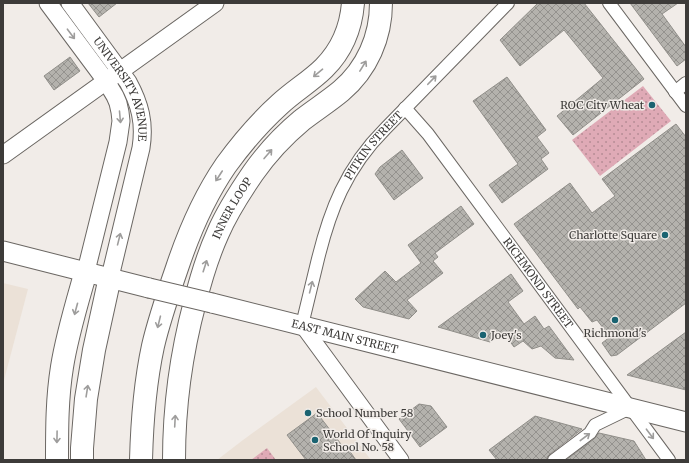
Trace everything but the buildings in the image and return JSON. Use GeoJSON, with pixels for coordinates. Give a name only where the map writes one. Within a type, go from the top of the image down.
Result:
{"type":"FeatureCollection","features":[{"type":"Feature","properties":{"kind":"highway"},"geometry":{"type":"LineString","coordinates":[[140,460],[148,375],[155,340],[162,312],[177,267],[202,205],[226,165],[256,128],[292,93],[321,70],[335,55],[348,31],[353,3]]}},
{"type":"Feature","properties":{"kind":"highway","name":"INNER LOOP"},"geometry":{"type":"LineString","coordinates":[[174,460],[175,417],[181,366],[190,320],[202,275],[218,233],[238,195],[253,172],[271,150],[292,129],[343,89],[359,73],[368,58],[375,40],[380,22],[381,3]]}},
{"type":"Feature","properties":{"kind":"highway"},"geometry":{"type":"LineString","coordinates":[[57,460],[57,418],[62,368],[86,271]]}},
{"type":"Feature","properties":{"kind":"highway"},"geometry":{"type":"LineString","coordinates":[[82,460],[87,392],[95,343],[110,277]]}},
{"type":"Feature","properties":{"kind":"main road","name":"UNIVERSITY AVENUE"},"geometry":{"type":"LineString","coordinates":[[48,3],[106,81],[118,103],[120,112],[121,121],[116,150],[86,271]]}},
{"type":"Feature","properties":{"kind":"main road","name":"UNIVERSITY AVENUE"},"geometry":{"type":"LineString","coordinates":[[70,3],[134,92],[141,114],[143,131],[140,148],[110,277]]}},
{"type":"Feature","properties":{"kind":"main road"},"geometry":{"type":"LineString","coordinates":[[3,155],[215,3]]}},
{"type":"Feature","properties":{"kind":"main road","name":"EAST MAIN STREET"},"geometry":{"type":"LineString","coordinates":[[3,251],[686,422]]}},
{"type":"Feature","properties":{"kind":"street","name":"PITKIN STREET"},"geometry":{"type":"LineString","coordinates":[[302,325],[325,232],[340,192],[353,169],[384,129],[508,3]]}},
{"type":"Feature","properties":{"kind":"street"},"geometry":{"type":"LineString","coordinates":[[609,3],[686,106]]}},
{"type":"Feature","properties":{"kind":"street"},"geometry":{"type":"LineString","coordinates":[[675,92],[686,83]]}},
{"type":"Feature","properties":{"kind":"street","name":"RICHMOND STREET"},"geometry":{"type":"LineString","coordinates":[[405,108],[428,134],[669,460]]}},
{"type":"Feature","properties":{"kind":"street"},"geometry":{"type":"LineString","coordinates":[[302,325],[401,460]]}},
{"type":"Feature","properties":{"kind":"street"},"geometry":{"type":"LineString","coordinates":[[554,460],[590,433],[595,425],[630,408]]}},
{"type":"Feature","properties":{"kind":"shaded area"},"geometry":{"type":"Polygon","coordinates":[[[643,86],[671,121],[600,176],[572,140],[643,86]]]}},
{"type":"Feature","properties":{"kind":"shaded area"},"geometry":{"type":"Polygon","coordinates":[[[3,283],[28,289],[3,384],[3,283]]]}},
{"type":"Feature","properties":{"kind":"shaded area","name":"School Number 58"},"geometry":{"type":"Polygon","coordinates":[[[316,387],[371,460],[217,460],[243,440],[316,387]]]}},
{"type":"Feature","properties":{"kind":"shaded area"},"geometry":{"type":"Polygon","coordinates":[[[267,448],[276,460],[251,460],[267,448]]]}},
{"type":"Feature","properties":{"kind":"place","name":"ROC City Wheat"},"geometry":{"type":"Point","coordinates":[652,105]}},
{"type":"Feature","properties":{"kind":"place","name":"Charlotte Square"},"geometry":{"type":"Point","coordinates":[665,235]}},
{"type":"Feature","properties":{"kind":"place","name":"Richmond's"},"geometry":{"type":"Point","coordinates":[615,320]}},
{"type":"Feature","properties":{"kind":"place","name":"Joey's"},"geometry":{"type":"Point","coordinates":[483,335]}},
{"type":"Feature","properties":{"kind":"place","name":"School Number 58"},"geometry":{"type":"Point","coordinates":[308,413]}},
{"type":"Feature","properties":{"kind":"place","name":"World Of Inquiry School No. 58"},"geometry":{"type":"Point","coordinates":[315,440]}}]}
